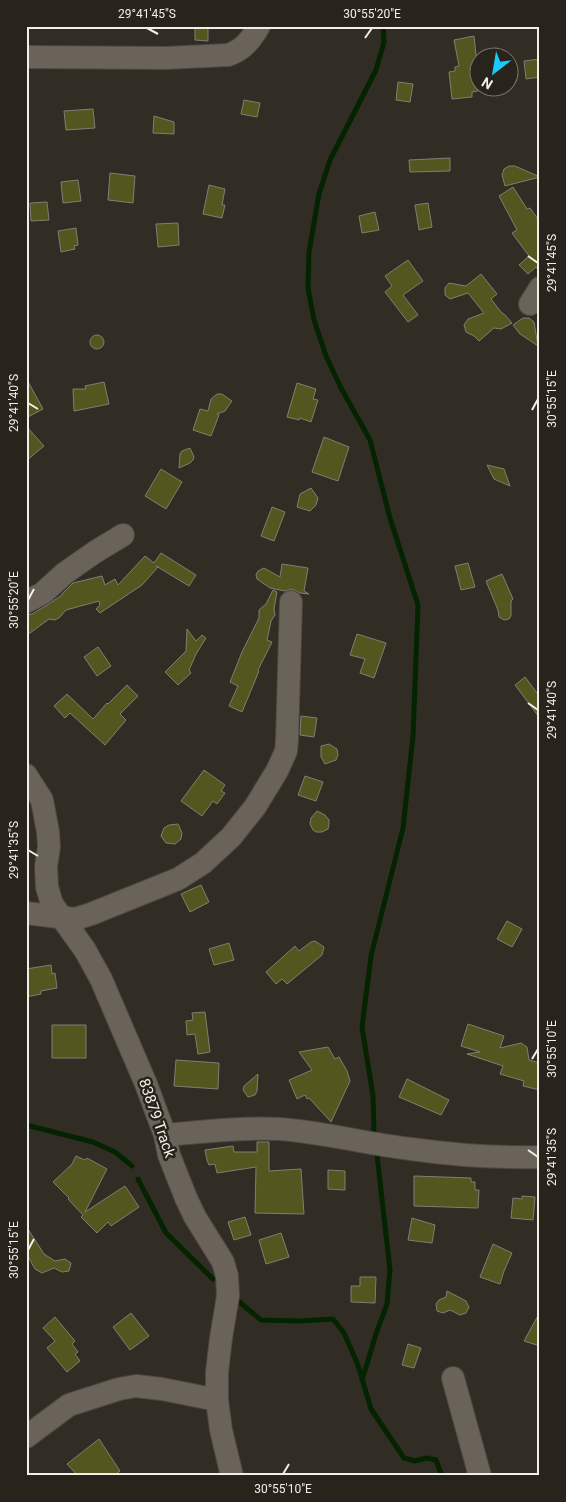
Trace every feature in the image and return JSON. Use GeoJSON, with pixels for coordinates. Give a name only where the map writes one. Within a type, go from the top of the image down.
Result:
{"type":"FeatureCollection","features":[{"type":"Feature","properties":{"kind":"street"},"geometry":{"type":"LineString","coordinates":[[26,57],[146,58],[228,55],[243,48],[259,26]]}},
{"type":"Feature","properties":{"kind":"street"},"geometry":{"type":"LineString","coordinates":[[26,602],[43,594],[65,573],[123,535]]}},
{"type":"Feature","properties":{"kind":"street"},"geometry":{"type":"LineString","coordinates":[[26,913],[75,919],[91,914],[178,879],[203,863],[231,837],[255,807],[286,751],[291,602]]}},
{"type":"Feature","properties":{"kind":"street","name":"83879 Track"},"geometry":{"type":"LineString","coordinates":[[26,775],[42,800],[49,847],[46,866],[46,887],[52,904],[86,950],[108,994],[146,1084],[165,1136],[169,1155],[186,1198],[195,1217],[223,1262],[228,1296],[217,1372],[217,1400],[221,1430],[232,1476]]}},
{"type":"Feature","properties":{"kind":"street"},"geometry":{"type":"LineString","coordinates":[[165,1136],[245,1129],[277,1129],[307,1132],[411,1150],[504,1158],[540,1157]]}},
{"type":"Feature","properties":{"kind":"street"},"geometry":{"type":"LineString","coordinates":[[453,1378],[480,1476]]}},
{"type":"Feature","properties":{"kind":"street"},"geometry":{"type":"LineString","coordinates":[[26,1437],[69,1405],[119,1389],[136,1386],[154,1388],[217,1400]]}},
{"type":"Feature","properties":{"kind":"building"},"geometry":{"type":"Polygon","coordinates":[[[195,26],[208,26],[208,41],[195,40],[195,26]]]}},
{"type":"Feature","properties":{"kind":"building"},"geometry":{"type":"Polygon","coordinates":[[[474,36],[475,48],[468,48],[468,97],[452,99],[449,72],[455,71],[455,67],[459,66],[454,40],[474,36]]]}},
{"type":"Feature","properties":{"kind":"building"},"geometry":{"type":"Polygon","coordinates":[[[540,59],[540,77],[526,79],[524,61],[540,59]]]}},
{"type":"Feature","properties":{"kind":"building"},"geometry":{"type":"Polygon","coordinates":[[[398,82],[413,84],[410,102],[396,100],[398,82]]]}},
{"type":"Feature","properties":{"kind":"building"},"geometry":{"type":"Polygon","coordinates":[[[244,100],[260,103],[257,117],[241,114],[244,100]]]}},
{"type":"Feature","properties":{"kind":"building"},"geometry":{"type":"Polygon","coordinates":[[[93,109],[95,128],[66,130],[64,111],[93,109]]]}},
{"type":"Feature","properties":{"kind":"building"},"geometry":{"type":"Polygon","coordinates":[[[154,116],[174,122],[174,134],[153,133],[154,116]]]}},
{"type":"Feature","properties":{"kind":"building"},"geometry":{"type":"Polygon","coordinates":[[[450,158],[450,171],[410,172],[409,160],[450,158]]]}},
{"type":"Feature","properties":{"kind":"building"},"geometry":{"type":"Polygon","coordinates":[[[509,166],[515,166],[540,177],[505,186],[502,175],[504,169],[509,166]]]}},
{"type":"Feature","properties":{"kind":"building"},"geometry":{"type":"Polygon","coordinates":[[[110,173],[135,176],[133,203],[108,200],[110,173]]]}},
{"type":"Feature","properties":{"kind":"building"},"geometry":{"type":"Polygon","coordinates":[[[78,180],[81,201],[63,203],[61,182],[78,180]]]}},
{"type":"Feature","properties":{"kind":"building"},"geometry":{"type":"Polygon","coordinates":[[[209,185],[225,189],[222,205],[225,205],[222,218],[203,214],[209,185]]]}},
{"type":"Feature","properties":{"kind":"building"},"geometry":{"type":"Polygon","coordinates":[[[513,187],[527,209],[530,208],[540,222],[540,272],[536,267],[528,274],[519,265],[529,256],[512,233],[517,230],[499,196],[513,187]]]}},
{"type":"Feature","properties":{"kind":"building"},"geometry":{"type":"Polygon","coordinates":[[[47,202],[49,220],[31,221],[30,203],[47,202]]]}},
{"type":"Feature","properties":{"kind":"building"},"geometry":{"type":"Polygon","coordinates":[[[428,203],[432,227],[419,230],[415,205],[428,203]]]}},
{"type":"Feature","properties":{"kind":"building"},"geometry":{"type":"Polygon","coordinates":[[[375,212],[379,230],[362,233],[359,216],[375,212]]]}},
{"type":"Feature","properties":{"kind":"building"},"geometry":{"type":"Polygon","coordinates":[[[178,223],[179,245],[158,247],[156,224],[178,223]]]}},
{"type":"Feature","properties":{"kind":"building"},"geometry":{"type":"Polygon","coordinates":[[[76,228],[78,245],[74,246],[75,249],[61,252],[58,231],[76,228]]]}},
{"type":"Feature","properties":{"kind":"building"},"geometry":{"type":"Polygon","coordinates":[[[408,260],[423,281],[403,295],[418,315],[408,322],[385,292],[392,286],[385,276],[408,260]]]}},
{"type":"Feature","properties":{"kind":"building"},"geometry":{"type":"Polygon","coordinates":[[[481,274],[497,294],[491,299],[512,323],[501,329],[494,328],[479,341],[466,332],[464,325],[468,319],[484,313],[468,293],[450,299],[445,295],[445,288],[449,283],[466,286],[481,274]]]}},
{"type":"Feature","properties":{"kind":"building"},"geometry":{"type":"Polygon","coordinates":[[[523,318],[529,318],[534,322],[538,346],[520,334],[513,325],[523,318]]]}},
{"type":"Feature","properties":{"kind":"building"},"geometry":{"type":"Polygon","coordinates":[[[94,335],[100,335],[104,342],[100,349],[94,349],[90,345],[90,339],[94,335]]]}},
{"type":"Feature","properties":{"kind":"building"},"geometry":{"type":"Polygon","coordinates":[[[26,378],[43,409],[26,418],[26,378]]]}},
{"type":"Feature","properties":{"kind":"building"},"geometry":{"type":"Polygon","coordinates":[[[104,382],[109,404],[74,411],[73,389],[86,389],[85,386],[104,382]]]}},
{"type":"Feature","properties":{"kind":"building"},"geometry":{"type":"Polygon","coordinates":[[[297,383],[316,389],[313,399],[318,400],[311,422],[300,418],[299,420],[287,417],[297,383]]]}},
{"type":"Feature","properties":{"kind":"building"},"geometry":{"type":"Polygon","coordinates":[[[217,394],[222,394],[232,401],[225,411],[217,414],[219,415],[211,436],[193,430],[200,409],[208,411],[211,399],[217,394]]]}},
{"type":"Feature","properties":{"kind":"building"},"geometry":{"type":"Polygon","coordinates":[[[26,426],[44,446],[26,461],[26,426]]]}},
{"type":"Feature","properties":{"kind":"building"},"geometry":{"type":"Polygon","coordinates":[[[324,437],[349,447],[338,481],[312,472],[324,437]]]}},
{"type":"Feature","properties":{"kind":"building"},"geometry":{"type":"Polygon","coordinates":[[[190,448],[194,457],[193,460],[179,468],[180,454],[182,451],[190,448]]]}},
{"type":"Feature","properties":{"kind":"building"},"geometry":{"type":"Polygon","coordinates":[[[487,465],[504,469],[510,486],[494,479],[487,465]]]}},
{"type":"Feature","properties":{"kind":"building"},"geometry":{"type":"Polygon","coordinates":[[[161,469],[182,482],[166,509],[145,496],[161,469]]]}},
{"type":"Feature","properties":{"kind":"building"},"geometry":{"type":"Polygon","coordinates":[[[311,488],[318,498],[316,505],[310,511],[297,507],[300,494],[311,488]]]}},
{"type":"Feature","properties":{"kind":"building"},"geometry":{"type":"Polygon","coordinates":[[[272,507],[285,512],[274,541],[261,536],[272,507]]]}},
{"type":"Feature","properties":{"kind":"building"},"geometry":{"type":"Polygon","coordinates":[[[161,553],[196,575],[189,586],[158,567],[142,585],[100,613],[96,609],[100,605],[99,601],[66,610],[59,618],[49,619],[26,636],[26,615],[32,614],[49,604],[62,595],[73,583],[102,576],[105,585],[115,579],[118,585],[145,556],[154,563],[161,553]]]}},
{"type":"Feature","properties":{"kind":"building"},"geometry":{"type":"Polygon","coordinates":[[[468,563],[475,587],[461,590],[455,566],[468,563]]]}},
{"type":"Feature","properties":{"kind":"building"},"geometry":{"type":"Polygon","coordinates":[[[282,564],[308,568],[304,591],[309,594],[300,593],[292,589],[285,591],[270,588],[257,579],[258,571],[264,568],[280,577],[282,564]]]}},
{"type":"Feature","properties":{"kind":"building"},"geometry":{"type":"Polygon","coordinates":[[[502,574],[513,599],[511,601],[511,616],[509,619],[504,620],[499,617],[486,581],[502,574]]]}},
{"type":"Feature","properties":{"kind":"building"},"geometry":{"type":"Polygon","coordinates":[[[273,590],[277,592],[274,609],[275,615],[271,621],[267,640],[272,642],[258,670],[242,712],[229,706],[238,686],[230,682],[259,618],[259,610],[266,604],[273,590]]]}},
{"type":"Feature","properties":{"kind":"building"},"geometry":{"type":"Polygon","coordinates":[[[187,629],[196,641],[202,635],[206,638],[189,670],[191,673],[178,685],[165,672],[186,651],[187,629]]]}},
{"type":"Feature","properties":{"kind":"building"},"geometry":{"type":"Polygon","coordinates":[[[357,634],[386,643],[374,678],[360,673],[365,659],[350,655],[357,634]]]}},
{"type":"Feature","properties":{"kind":"building"},"geometry":{"type":"Polygon","coordinates":[[[98,647],[111,666],[97,676],[84,657],[98,647]]]}},
{"type":"Feature","properties":{"kind":"building"},"geometry":{"type":"Polygon","coordinates":[[[525,677],[540,697],[539,717],[515,685],[525,677]]]}},
{"type":"Feature","properties":{"kind":"building"},"geometry":{"type":"Polygon","coordinates":[[[127,685],[138,696],[120,714],[126,720],[105,745],[70,713],[65,718],[54,706],[67,694],[93,719],[127,685]]]}},
{"type":"Feature","properties":{"kind":"building"},"geometry":{"type":"Polygon","coordinates":[[[301,716],[317,718],[314,737],[300,735],[301,716]]]}},
{"type":"Feature","properties":{"kind":"building"},"geometry":{"type":"Polygon","coordinates":[[[329,744],[337,749],[338,755],[336,760],[325,764],[321,757],[321,746],[329,744]]]}},
{"type":"Feature","properties":{"kind":"building"},"geometry":{"type":"Polygon","coordinates":[[[204,770],[225,785],[221,791],[225,793],[217,804],[213,801],[202,816],[181,801],[204,770]]]}},
{"type":"Feature","properties":{"kind":"building"},"geometry":{"type":"Polygon","coordinates":[[[305,776],[323,782],[316,801],[298,795],[305,776]]]}},
{"type":"Feature","properties":{"kind":"building"},"geometry":{"type":"Polygon","coordinates":[[[317,811],[325,815],[329,820],[328,829],[322,832],[313,830],[310,824],[311,818],[317,811]]]}},
{"type":"Feature","properties":{"kind":"building"},"geometry":{"type":"Polygon","coordinates":[[[178,824],[182,833],[181,839],[175,844],[166,843],[161,836],[164,828],[169,825],[178,824]]]}},
{"type":"Feature","properties":{"kind":"building"},"geometry":{"type":"Polygon","coordinates":[[[201,885],[209,902],[190,912],[181,894],[201,885]]]}},
{"type":"Feature","properties":{"kind":"building"},"geometry":{"type":"Polygon","coordinates":[[[507,921],[522,929],[512,947],[497,939],[507,921]]]}},
{"type":"Feature","properties":{"kind":"building"},"geometry":{"type":"Polygon","coordinates":[[[315,941],[324,947],[322,955],[287,984],[282,979],[276,984],[266,972],[295,946],[299,951],[315,941]]]}},
{"type":"Feature","properties":{"kind":"building"},"geometry":{"type":"Polygon","coordinates":[[[229,943],[234,960],[214,965],[209,949],[229,943]]]}},
{"type":"Feature","properties":{"kind":"building"},"geometry":{"type":"Polygon","coordinates":[[[51,965],[52,974],[55,973],[57,988],[41,991],[41,994],[26,997],[26,969],[51,965]]]}},
{"type":"Feature","properties":{"kind":"building"},"geometry":{"type":"Polygon","coordinates":[[[205,1012],[210,1052],[198,1054],[195,1034],[187,1035],[186,1021],[193,1020],[192,1013],[205,1012]]]}},
{"type":"Feature","properties":{"kind":"building"},"geometry":{"type":"Polygon","coordinates":[[[468,1024],[504,1036],[500,1048],[521,1043],[527,1047],[529,1060],[540,1063],[540,1090],[523,1086],[524,1081],[500,1074],[503,1066],[467,1054],[480,1052],[461,1046],[468,1024]]]}},
{"type":"Feature","properties":{"kind":"building"},"geometry":{"type":"Polygon","coordinates":[[[52,1025],[86,1025],[86,1058],[52,1058],[52,1025]]]}},
{"type":"Feature","properties":{"kind":"building"},"geometry":{"type":"Polygon","coordinates":[[[328,1047],[335,1059],[339,1057],[350,1081],[331,1122],[305,1095],[297,1099],[289,1080],[312,1070],[299,1052],[328,1047]]]}},
{"type":"Feature","properties":{"kind":"building"},"geometry":{"type":"Polygon","coordinates":[[[176,1060],[219,1063],[218,1089],[174,1086],[176,1060]]]}},
{"type":"Feature","properties":{"kind":"building"},"geometry":{"type":"Polygon","coordinates":[[[258,1074],[257,1091],[255,1095],[248,1097],[243,1090],[244,1086],[258,1074]]]}},
{"type":"Feature","properties":{"kind":"building"},"geometry":{"type":"Polygon","coordinates":[[[407,1079],[449,1100],[441,1115],[399,1097],[407,1079]]]}},
{"type":"Feature","properties":{"kind":"building"},"geometry":{"type":"Polygon","coordinates":[[[257,1142],[269,1142],[269,1171],[301,1169],[304,1214],[255,1213],[256,1167],[217,1173],[215,1164],[209,1165],[205,1150],[233,1146],[234,1152],[257,1152],[257,1142]]]}},
{"type":"Feature","properties":{"kind":"building"},"geometry":{"type":"Polygon","coordinates":[[[76,1156],[85,1160],[87,1158],[107,1169],[85,1212],[125,1186],[139,1207],[111,1226],[108,1222],[97,1233],[81,1217],[83,1215],[69,1198],[53,1182],[72,1164],[76,1156]]]}},
{"type":"Feature","properties":{"kind":"building"},"geometry":{"type":"Polygon","coordinates":[[[328,1170],[345,1171],[345,1190],[328,1189],[328,1170]]]}},
{"type":"Feature","properties":{"kind":"building"},"geometry":{"type":"Polygon","coordinates":[[[414,1176],[471,1178],[471,1182],[475,1182],[475,1190],[479,1190],[478,1208],[414,1206],[414,1176]]]}},
{"type":"Feature","properties":{"kind":"building"},"geometry":{"type":"Polygon","coordinates":[[[522,1196],[535,1197],[533,1220],[511,1218],[513,1198],[522,1199],[522,1196]]]}},
{"type":"Feature","properties":{"kind":"building"},"geometry":{"type":"Polygon","coordinates":[[[245,1217],[251,1235],[234,1240],[228,1222],[245,1217]]]}},
{"type":"Feature","properties":{"kind":"building"},"geometry":{"type":"Polygon","coordinates":[[[412,1218],[435,1225],[432,1243],[408,1240],[412,1218]]]}},
{"type":"Feature","properties":{"kind":"building"},"geometry":{"type":"Polygon","coordinates":[[[26,1226],[44,1254],[55,1261],[65,1259],[71,1263],[69,1271],[62,1272],[54,1268],[42,1273],[35,1269],[26,1253],[26,1226]]]}},
{"type":"Feature","properties":{"kind":"building"},"geometry":{"type":"Polygon","coordinates":[[[281,1233],[289,1257],[266,1264],[259,1240],[281,1233]]]}},
{"type":"Feature","properties":{"kind":"building"},"geometry":{"type":"Polygon","coordinates":[[[493,1244],[512,1253],[500,1284],[480,1277],[493,1244]]]}},
{"type":"Feature","properties":{"kind":"building"},"geometry":{"type":"Polygon","coordinates":[[[360,1277],[376,1277],[375,1303],[351,1302],[351,1286],[360,1286],[360,1277]]]}},
{"type":"Feature","properties":{"kind":"building"},"geometry":{"type":"Polygon","coordinates":[[[447,1291],[466,1301],[469,1307],[466,1313],[460,1315],[450,1310],[443,1313],[437,1311],[436,1304],[439,1300],[446,1297],[447,1291]]]}},
{"type":"Feature","properties":{"kind":"building"},"geometry":{"type":"Polygon","coordinates":[[[540,1312],[540,1346],[524,1341],[540,1312]]]}},
{"type":"Feature","properties":{"kind":"building"},"geometry":{"type":"Polygon","coordinates":[[[131,1313],[149,1336],[130,1350],[113,1327],[131,1313]]]}},
{"type":"Feature","properties":{"kind":"building"},"geometry":{"type":"Polygon","coordinates":[[[55,1317],[75,1341],[72,1344],[78,1352],[75,1354],[80,1361],[67,1372],[47,1348],[55,1341],[43,1328],[55,1317]]]}},
{"type":"Feature","properties":{"kind":"building"},"geometry":{"type":"Polygon","coordinates":[[[408,1344],[421,1348],[414,1368],[402,1365],[408,1344]]]}},
{"type":"Feature","properties":{"kind":"building"},"geometry":{"type":"Polygon","coordinates":[[[99,1439],[120,1471],[113,1476],[78,1476],[67,1464],[99,1439]]]}},
{"type":"Feature","properties":{"kind":"waterway"},"geometry":{"type":"LineString","coordinates":[[374,1133],[373,1096],[362,1027],[371,956],[403,828],[413,736],[418,605],[390,518],[370,440],[341,388],[326,356],[314,320],[308,288],[309,252],[319,194],[330,160],[376,70],[384,42],[383,26]]}},
{"type":"Feature","properties":{"kind":"waterway"},"geometry":{"type":"LineString","coordinates":[[26,1125],[93,1142],[115,1152],[132,1166]]}},
{"type":"Feature","properties":{"kind":"waterway"},"geometry":{"type":"LineString","coordinates":[[362,1380],[387,1304],[390,1270],[377,1155]]}},
{"type":"Feature","properties":{"kind":"waterway"},"geometry":{"type":"LineString","coordinates":[[138,1179],[166,1233],[213,1279]]}},
{"type":"Feature","properties":{"kind":"waterway"},"geometry":{"type":"LineString","coordinates":[[237,1300],[261,1320],[300,1321],[333,1319],[344,1333],[358,1365],[371,1409],[404,1458],[415,1461],[427,1458],[436,1460],[442,1476]]}}]}
